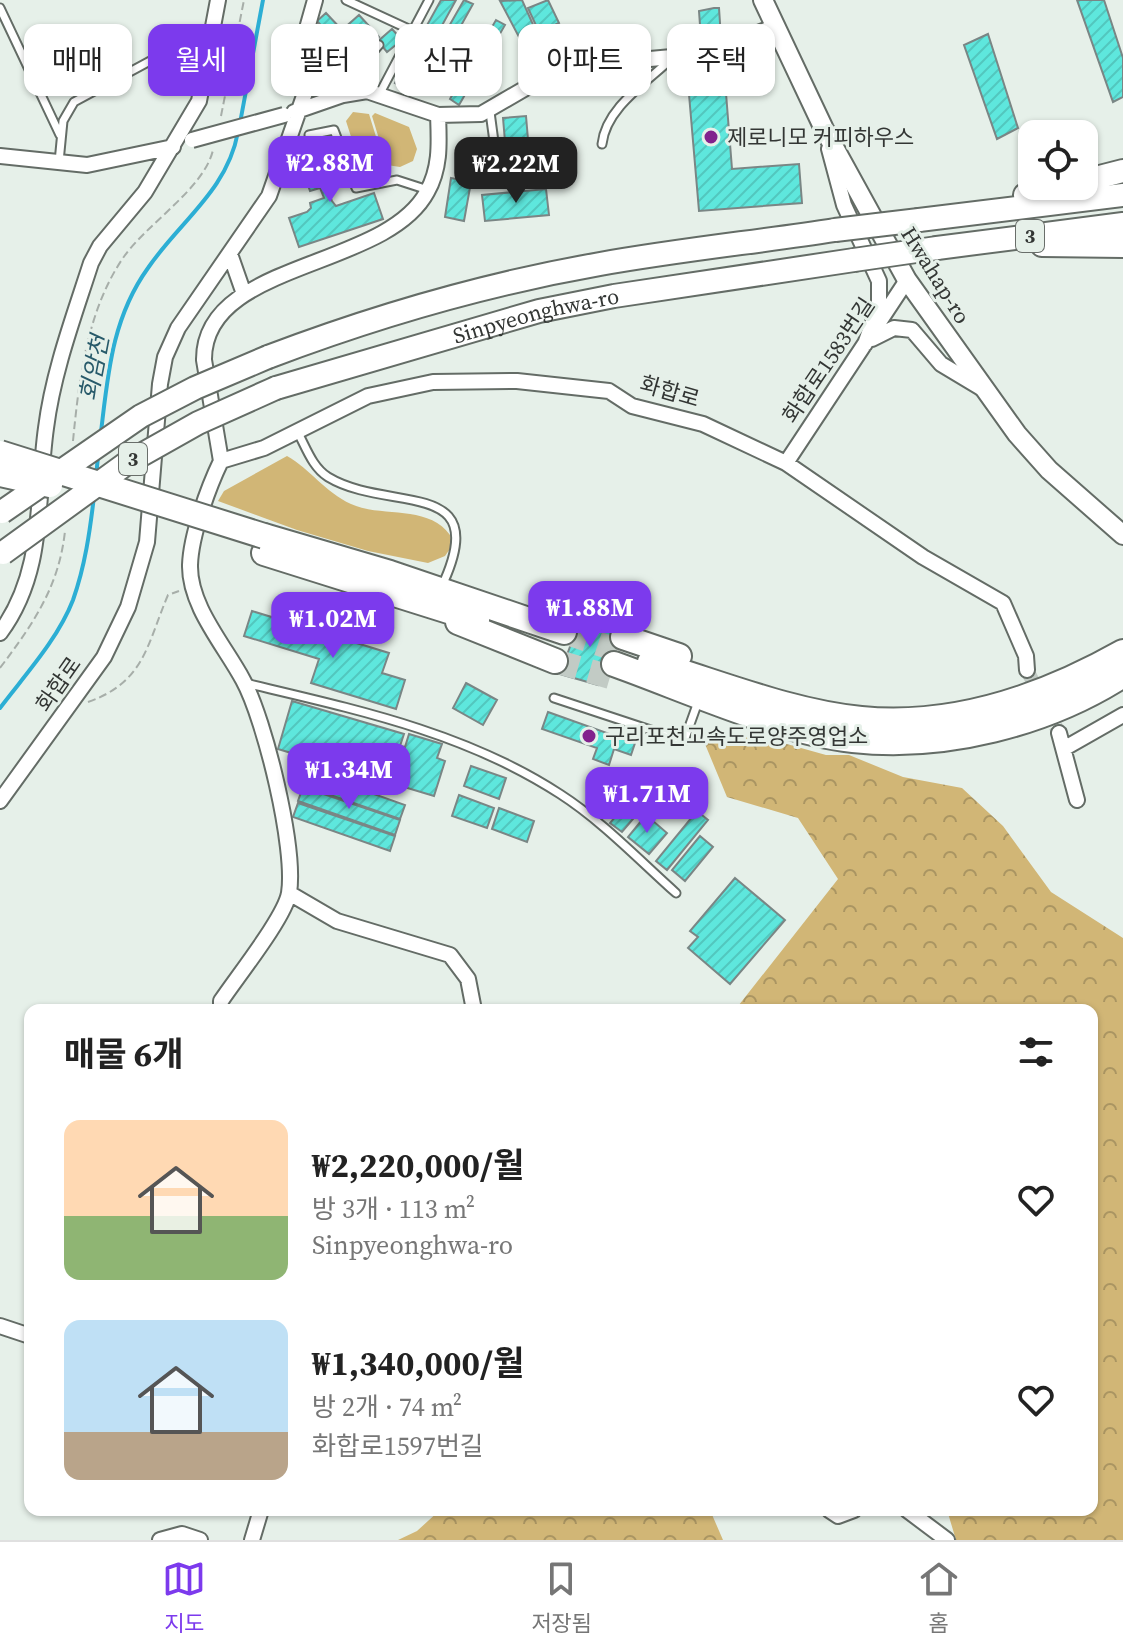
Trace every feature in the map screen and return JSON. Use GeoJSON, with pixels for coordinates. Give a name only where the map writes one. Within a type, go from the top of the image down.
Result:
{"type":"FeatureCollection","features":[{"type":"Feature","properties":{"kind":"highway"},"geometry":{"type":"LineString","coordinates":[[1098,177],[1123,171]]}},
{"type":"Feature","properties":{"kind":"highway","name":"Sinpyeonghwa-ro"},"geometry":{"type":"LineString","coordinates":[[1,512],[141,416],[195,388],[354,324],[429,302],[600,264],[835,230],[1123,195]]}},
{"type":"Feature","properties":{"kind":"highway"},"geometry":{"type":"LineString","coordinates":[[925,219],[1018,197]]}},
{"type":"Feature","properties":{"kind":"highway","name":"Sinpyeonghwa-ro"},"geometry":{"type":"LineString","coordinates":[[1,554],[127,463],[198,423],[276,388],[539,311],[614,296],[1123,224]]}},
{"type":"Feature","properties":{"kind":"highway"},"geometry":{"type":"LineString","coordinates":[[965,244],[1123,246]]}},
{"type":"Feature","properties":{"kind":"highway"},"geometry":{"type":"LineString","coordinates":[[0,453],[263,544],[348,579],[564,641],[442,585],[263,544],[0,472]]}},
{"type":"Feature","properties":{"kind":"highway"},"geometry":{"type":"LineString","coordinates":[[1121,676],[1071,704],[971,733],[885,742],[851,740],[698,701],[616,657],[827,713],[865,719],[932,718],[969,713],[1007,703],[1081,674],[1123,652]]}},
{"type":"Feature","properties":{"kind":"main road","name":"Hwahap-ro"},"geometry":{"type":"LineString","coordinates":[[763,0],[824,129],[907,280],[982,388],[1049,470],[1123,535]]}},
{"type":"Feature","properties":{"kind":"street"},"geometry":{"type":"LineString","coordinates":[[0,633],[18,602],[37,543],[46,426],[91,263],[106,238],[145,192],[199,101],[218,0]]}},
{"type":"Feature","properties":{"kind":"street","name":"화합로"},"geometry":{"type":"LineString","coordinates":[[0,801],[104,657],[128,607],[147,542],[165,357],[178,328],[269,196],[292,113],[306,90],[306,32],[315,0]]}},
{"type":"Feature","properties":{"kind":"street"},"geometry":{"type":"LineString","coordinates":[[380,93],[438,115],[490,112],[518,94]]}},
{"type":"Feature","properties":{"kind":"street"},"geometry":{"type":"LineString","coordinates":[[0,156],[59,165],[87,165],[170,148],[344,96]]}},
{"type":"Feature","properties":{"kind":"street"},"geometry":{"type":"LineString","coordinates":[[221,1004],[284,907],[289,893],[284,824],[266,748],[245,683],[200,605],[190,564],[209,486],[221,461],[204,350],[216,322],[244,294],[384,233],[420,203],[428,190],[439,155],[438,115]]}},
{"type":"Feature","properties":{"kind":"street"},"geometry":{"type":"LineString","coordinates":[[824,129],[844,205],[879,281],[879,305],[865,344]]}},
{"type":"Feature","properties":{"kind":"street"},"geometry":{"type":"LineString","coordinates":[[230,254],[244,294]]}},
{"type":"Feature","properties":{"kind":"street","name":"화합로1583번길"},"geometry":{"type":"LineString","coordinates":[[786,463],[907,280]]}},
{"type":"Feature","properties":{"kind":"street"},"geometry":{"type":"LineString","coordinates":[[865,344],[894,328],[912,330],[941,364],[982,388]]}},
{"type":"Feature","properties":{"kind":"street","name":"화합로"},"geometry":{"type":"LineString","coordinates":[[221,461],[264,448],[368,396],[433,382],[517,381],[609,391],[632,406],[703,424],[786,463],[923,557],[1003,603],[1026,656],[1027,670]]}},
{"type":"Feature","properties":{"kind":"street"},"geometry":{"type":"LineString","coordinates":[[1065,748],[1123,715]]}},
{"type":"Feature","properties":{"kind":"street"},"geometry":{"type":"LineString","coordinates":[[1059,733],[1077,800]]}},
{"type":"Feature","properties":{"kind":"street"},"geometry":{"type":"LineString","coordinates":[[289,893],[337,921],[450,955],[468,979],[473,1004]]}},
{"type":"Feature","properties":{"kind":"street"},"geometry":{"type":"LineString","coordinates":[[0,1326],[24,1334]]}},
{"type":"Feature","properties":{"kind":"street"},"geometry":{"type":"LineString","coordinates":[[252,1540],[259,1516]]}},
{"type":"Feature","properties":{"kind":"street"},"geometry":{"type":"LineString","coordinates":[[915,1516],[947,1540]]}},
{"type":"Feature","properties":{"kind":"street"},"geometry":{"type":"LineString","coordinates":[[160,1540],[182,1534],[200,1540]]}},
{"type":"Feature","properties":{"kind":"lane"},"geometry":{"type":"LineString","coordinates":[[346,0],[398,24]]}},
{"type":"Feature","properties":{"kind":"lane"},"geometry":{"type":"LineString","coordinates":[[417,24],[429,0]]}},
{"type":"Feature","properties":{"kind":"lane"},"geometry":{"type":"LineString","coordinates":[[0,8],[61,137]]}},
{"type":"Feature","properties":{"kind":"lane"},"geometry":{"type":"LineString","coordinates":[[59,165],[64,117],[74,102],[148,62]]}},
{"type":"Feature","properties":{"kind":"lane"},"geometry":{"type":"LineString","coordinates":[[602,144],[606,125],[618,109],[667,62]]}},
{"type":"Feature","properties":{"kind":"lane"},"geometry":{"type":"LineString","coordinates":[[380,93],[395,65]]}},
{"type":"Feature","properties":{"kind":"lane"},"geometry":{"type":"LineString","coordinates":[[490,112],[499,179],[527,179]]}},
{"type":"Feature","properties":{"kind":"lane"},"geometry":{"type":"LineString","coordinates":[[309,135],[334,130],[356,188],[397,180],[428,190]]}},
{"type":"Feature","properties":{"kind":"lane"},"geometry":{"type":"LineString","coordinates":[[297,430],[316,468],[327,477],[350,488],[434,503],[447,513],[457,526],[457,548],[442,585]]}},
{"type":"Feature","properties":{"kind":"lane"},"geometry":{"type":"LineString","coordinates":[[245,683],[369,712],[440,734],[491,756],[564,796],[676,893]]}},
{"type":"Feature","properties":{"kind":"lane"},"geometry":{"type":"LineString","coordinates":[[554,698],[684,741],[698,701]]}},
{"type":"Feature","properties":{"kind":"path"},"geometry":{"type":"LineString","coordinates":[[220,119],[244,0]]}},
{"type":"Feature","properties":{"kind":"path"},"geometry":{"type":"LineString","coordinates":[[73,447],[83,366],[105,290],[124,257],[199,178],[211,158],[214,145]]}},
{"type":"Feature","properties":{"kind":"path"},"geometry":{"type":"LineString","coordinates":[[0,668],[48,598],[57,576],[65,524]]}},
{"type":"Feature","properties":{"kind":"path"},"geometry":{"type":"LineString","coordinates":[[71,703],[85,703],[101,697],[135,673],[172,592],[181,591],[200,605]]}},
{"type":"Feature","properties":{"kind":"green space"},"geometry":{"type":"Polygon","coordinates":[[[353,112],[369,114],[386,169],[365,175],[362,171],[346,121],[353,112]]]}},
{"type":"Feature","properties":{"kind":"green space"},"geometry":{"type":"Polygon","coordinates":[[[375,113],[409,127],[417,149],[413,161],[400,167],[387,165],[372,116],[375,113]]]}},
{"type":"Feature","properties":{"kind":"green space"},"geometry":{"type":"Polygon","coordinates":[[[287,456],[351,504],[417,515],[441,525],[450,535],[452,546],[445,556],[428,563],[368,551],[297,530],[218,501],[224,491],[287,456]]]}},
{"type":"Feature","properties":{"kind":"green space"},"geometry":{"type":"Polygon","coordinates":[[[700,732],[776,741],[826,755],[849,755],[903,777],[962,788],[1003,826],[1051,892],[1123,938],[1123,1540],[956,1540],[949,1516],[1098,1516],[1098,1004],[740,1004],[838,879],[798,818],[727,797],[700,732]]]}},
{"type":"Feature","properties":{"kind":"green space"},"geometry":{"type":"Polygon","coordinates":[[[433,1516],[713,1516],[723,1540],[398,1540],[417,1531],[433,1516]]]}},
{"type":"Feature","properties":{"kind":"building"},"geometry":{"type":"Polygon","coordinates":[[[441,0],[456,0],[443,24],[428,24],[441,0]]]}},
{"type":"Feature","properties":{"kind":"building"},"geometry":{"type":"Polygon","coordinates":[[[464,0],[473,4],[462,24],[450,24],[464,0]]]}},
{"type":"Feature","properties":{"kind":"building"},"geometry":{"type":"Polygon","coordinates":[[[522,0],[533,24],[518,24],[518,35],[500,1],[522,0]]]}},
{"type":"Feature","properties":{"kind":"building"},"geometry":{"type":"Polygon","coordinates":[[[548,0],[559,23],[535,24],[528,8],[548,0]]]}},
{"type":"Feature","properties":{"kind":"building"},"geometry":{"type":"Polygon","coordinates":[[[1077,0],[1104,0],[1123,58],[1123,97],[1113,102],[1077,0]]]}},
{"type":"Feature","properties":{"kind":"building"},"geometry":{"type":"Polygon","coordinates":[[[719,8],[720,24],[700,24],[699,11],[719,8]]]}},
{"type":"Feature","properties":{"kind":"building"},"geometry":{"type":"Polygon","coordinates":[[[326,13],[336,24],[320,24],[317,21],[326,13]]]}},
{"type":"Feature","properties":{"kind":"building"},"geometry":{"type":"Polygon","coordinates":[[[359,15],[367,24],[349,24],[359,15]]]}},
{"type":"Feature","properties":{"kind":"building"},"geometry":{"type":"Polygon","coordinates":[[[392,29],[395,32],[395,46],[387,52],[379,40],[392,29]]]}},
{"type":"Feature","properties":{"kind":"building"},"geometry":{"type":"Polygon","coordinates":[[[988,34],[1018,128],[997,139],[964,45],[988,34]]]}},
{"type":"Feature","properties":{"kind":"building"},"geometry":{"type":"Polygon","coordinates":[[[452,96],[464,96],[459,105],[450,99],[452,96]]]}},
{"type":"Feature","properties":{"kind":"building","name":"제로니모 커피하우스"},"geometry":{"type":"Polygon","coordinates":[[[689,96],[726,96],[732,169],[799,164],[802,203],[699,211],[689,96]]]}},
{"type":"Feature","properties":{"kind":"building"},"geometry":{"type":"Polygon","coordinates":[[[526,116],[530,163],[507,165],[503,118],[526,116]]]}},
{"type":"Feature","properties":{"kind":"building"},"geometry":{"type":"Polygon","coordinates":[[[331,149],[342,182],[327,187],[332,201],[336,206],[374,193],[383,219],[299,247],[289,218],[307,212],[311,208],[310,203],[324,198],[320,188],[310,191],[299,159],[331,149]]]}},
{"type":"Feature","properties":{"kind":"building"},"geometry":{"type":"Polygon","coordinates":[[[451,178],[471,182],[464,221],[445,217],[451,178]]]}},
{"type":"Feature","properties":{"kind":"building"},"geometry":{"type":"Polygon","coordinates":[[[546,189],[549,215],[485,221],[482,195],[546,189]]]}},
{"type":"Feature","properties":{"kind":"building"},"geometry":{"type":"Polygon","coordinates":[[[252,611],[389,653],[382,673],[405,680],[396,709],[311,683],[319,659],[244,636],[252,611]]]}},
{"type":"Feature","properties":{"kind":"building"},"geometry":{"type":"Polygon","coordinates":[[[582,614],[620,623],[598,685],[560,674],[582,614]]]}},
{"type":"Feature","properties":{"kind":"building"},"geometry":{"type":"Polygon","coordinates":[[[466,683],[497,700],[483,725],[453,708],[466,683]]]}},
{"type":"Feature","properties":{"kind":"building"},"geometry":{"type":"Polygon","coordinates":[[[292,701],[404,734],[400,746],[405,747],[409,734],[442,744],[437,758],[445,761],[434,796],[278,749],[292,701]]]}},
{"type":"Feature","properties":{"kind":"building","name":"구리포천고속도로양주영업소"},"geometry":{"type":"Polygon","coordinates":[[[548,712],[635,743],[631,755],[614,749],[609,765],[593,759],[597,748],[542,729],[548,712]]]}},
{"type":"Feature","properties":{"kind":"building"},"geometry":{"type":"Polygon","coordinates":[[[471,766],[506,778],[499,799],[464,786],[471,766]]]}},
{"type":"Feature","properties":{"kind":"building"},"geometry":{"type":"Polygon","coordinates":[[[309,771],[405,805],[400,819],[304,786],[309,771]]]}},
{"type":"Feature","properties":{"kind":"building"},"geometry":{"type":"Polygon","coordinates":[[[303,787],[400,820],[395,835],[298,801],[303,787]]]}},
{"type":"Feature","properties":{"kind":"building"},"geometry":{"type":"Polygon","coordinates":[[[459,795],[494,808],[487,828],[452,816],[459,795]]]}},
{"type":"Feature","properties":{"kind":"building"},"geometry":{"type":"Polygon","coordinates":[[[298,803],[395,836],[390,851],[293,817],[298,803]]]}},
{"type":"Feature","properties":{"kind":"building"},"geometry":{"type":"Polygon","coordinates":[[[627,803],[638,813],[622,832],[610,823],[627,803]]]}},
{"type":"Feature","properties":{"kind":"building"},"geometry":{"type":"Polygon","coordinates":[[[499,808],[534,821],[527,842],[492,829],[499,808]]]}},
{"type":"Feature","properties":{"kind":"building"},"geometry":{"type":"Polygon","coordinates":[[[697,811],[708,820],[667,870],[656,861],[697,811]]]}},
{"type":"Feature","properties":{"kind":"building"},"geometry":{"type":"Polygon","coordinates":[[[646,815],[667,833],[649,854],[628,837],[646,815]]]}},
{"type":"Feature","properties":{"kind":"building"},"geometry":{"type":"Polygon","coordinates":[[[700,836],[713,847],[685,881],[672,870],[700,836]]]}},
{"type":"Feature","properties":{"kind":"building"},"geometry":{"type":"Polygon","coordinates":[[[735,878],[785,920],[730,984],[688,948],[698,937],[690,931],[735,878]]]}},
{"type":"Feature","properties":{"kind":"waterway","name":"회암천"},"geometry":{"type":"LineString","coordinates":[[240,123],[263,0]]}},
{"type":"Feature","properties":{"kind":"waterway","name":"회암천"},"geometry":{"type":"LineString","coordinates":[[101,432],[114,347],[126,307],[148,268],[224,172],[238,132]]}},
{"type":"Feature","properties":{"kind":"waterway","name":"회암천"},"geometry":{"type":"LineString","coordinates":[[96,476],[98,457]]}},
{"type":"Feature","properties":{"kind":"waterway","name":"회암천"},"geometry":{"type":"LineString","coordinates":[[0,708],[67,614],[84,561],[94,496]]}},
{"type":"Feature","properties":{"kind":"tunnel"},"geometry":{"type":"LineString","coordinates":[[564,632],[617,650]]}},
{"type":"Feature","properties":{"kind":"tunnel"},"geometry":{"type":"LineString","coordinates":[[555,661],[610,677]]}},
{"type":"Feature","properties":{"kind":"tunnel"},"geometry":{"type":"LineString","coordinates":[[1027,670],[1059,733]]}},
{"type":"Feature","properties":{"kind":"place","name":"제로니모 커피하우스"},"geometry":{"type":"Point","coordinates":[711,137]}},
{"type":"Feature","properties":{"kind":"place","name":"구리포천고속도로양주영업소"},"geometry":{"type":"Point","coordinates":[589,736]}}]}
